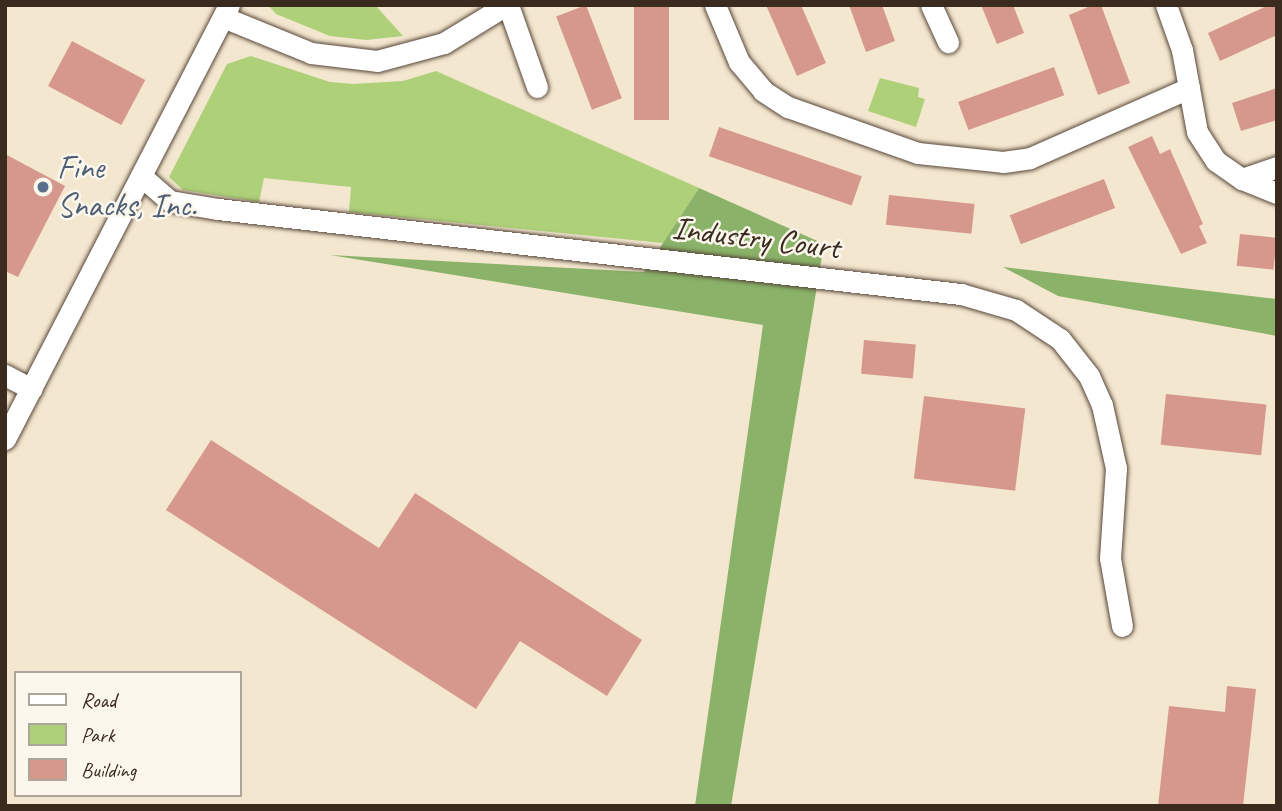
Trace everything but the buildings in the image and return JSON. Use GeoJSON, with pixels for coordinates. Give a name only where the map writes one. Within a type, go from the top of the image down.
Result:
{"type":"FeatureCollection","features":[{"type":"Feature","properties":{"kind":"street"},"geometry":{"type":"LineString","coordinates":[[5,439],[226,11],[311,53],[377,61],[444,43],[507,5],[537,86]]}},
{"type":"Feature","properties":{"kind":"street"},"geometry":{"type":"LineString","coordinates":[[715,5],[738,62],[763,91],[814,117],[918,153],[1003,162],[1030,158],[1189,88]]}},
{"type":"Feature","properties":{"kind":"street"},"geometry":{"type":"LineString","coordinates":[[931,5],[948,42]]}},
{"type":"Feature","properties":{"kind":"street"},"geometry":{"type":"LineString","coordinates":[[1166,5],[1182,50],[1191,112],[1208,151],[1242,179],[1277,193]]}},
{"type":"Feature","properties":{"kind":"street"},"geometry":{"type":"LineString","coordinates":[[1242,179],[1277,167]]}},
{"type":"Feature","properties":{"kind":"street","name":"Industry Court"},"geometry":{"type":"LineString","coordinates":[[141,176],[170,201],[218,209],[961,294],[1016,310],[1060,339],[1078,359],[1102,405],[1116,468],[1110,558],[1122,626]]}},
{"type":"Feature","properties":{"kind":"street"},"geometry":{"type":"LineString","coordinates":[[5,375],[31,389]]}},
{"type":"Feature","properties":{"kind":"green space"},"geometry":{"type":"Polygon","coordinates":[[[268,5],[375,5],[403,36],[366,40],[330,36],[276,14],[268,5]]]}},
{"type":"Feature","properties":{"kind":"green space"},"geometry":{"type":"Polygon","coordinates":[[[251,56],[330,82],[353,84],[403,81],[436,71],[699,188],[663,243],[349,212],[351,187],[264,178],[259,202],[183,190],[169,177],[227,64],[251,56]]]}},
{"type":"Feature","properties":{"kind":"green space"},"geometry":{"type":"Polygon","coordinates":[[[880,78],[919,88],[918,97],[925,99],[916,127],[868,111],[880,78]]]}},
{"type":"Feature","properties":{"kind":"green space"},"geometry":{"type":"Polygon","coordinates":[[[699,188],[824,244],[731,806],[695,806],[763,325],[330,255],[644,272],[699,188]]]}},
{"type":"Feature","properties":{"kind":"green space"},"geometry":{"type":"Polygon","coordinates":[[[1003,267],[1277,299],[1277,336],[1058,296],[1003,267]]]}},
{"type":"Feature","properties":{"kind":"place","name":"Fine Snacks, Inc."},"geometry":{"type":"Point","coordinates":[43,187]}}]}
